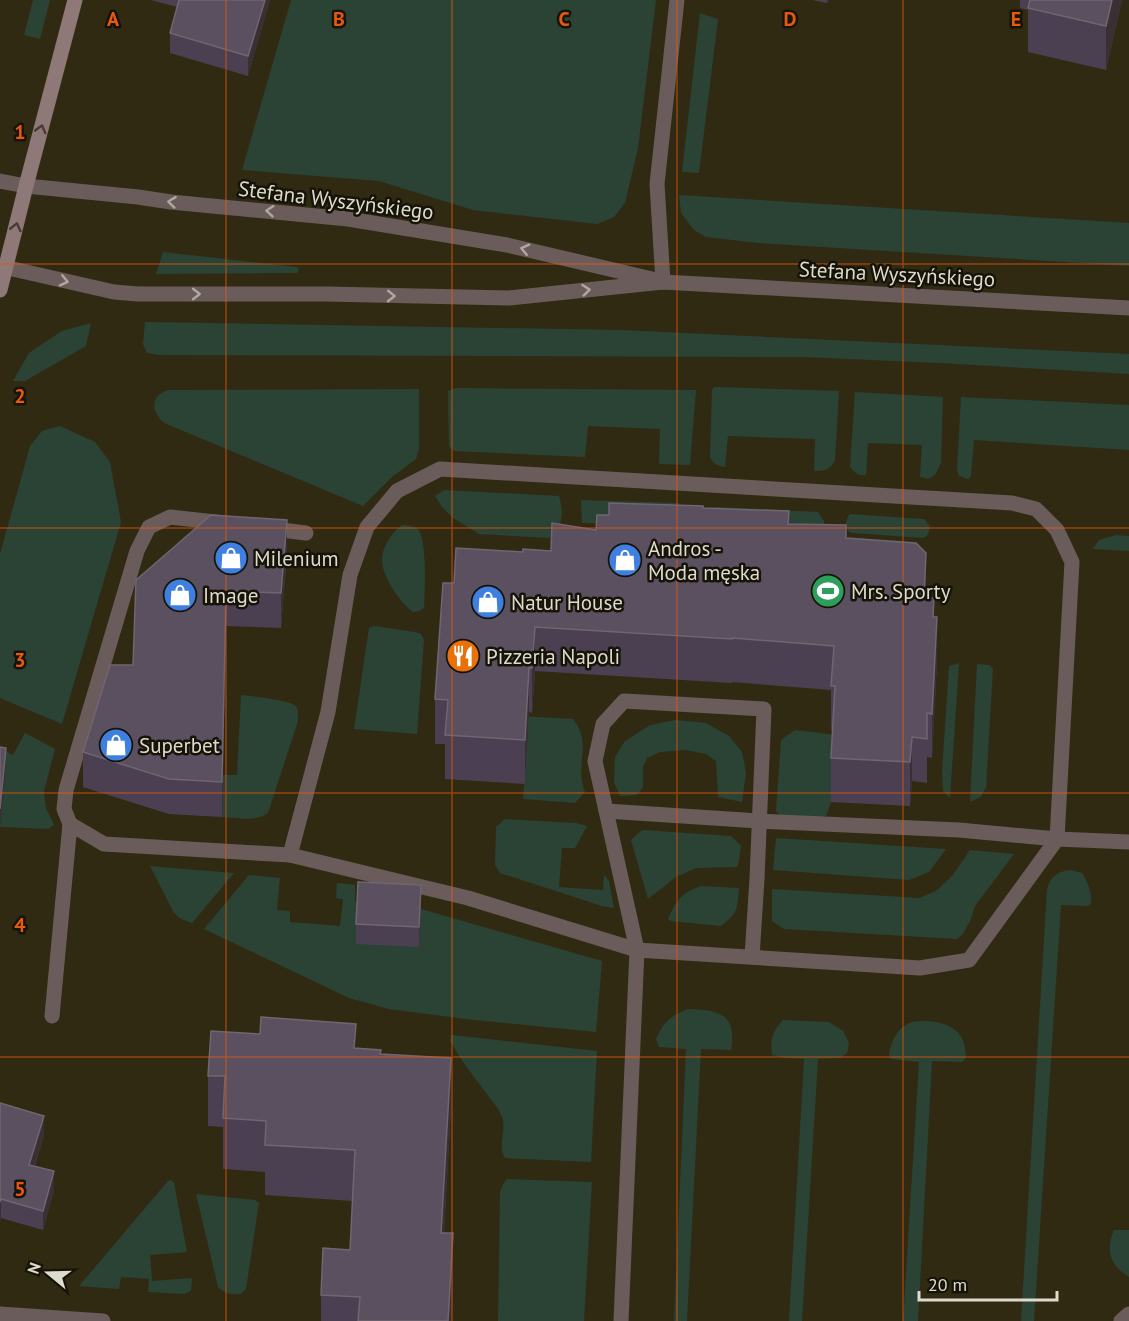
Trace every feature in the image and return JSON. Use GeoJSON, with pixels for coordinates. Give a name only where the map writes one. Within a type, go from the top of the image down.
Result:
{"type":"FeatureCollection","features":[{"type":"Feature","properties":{"kind":"main road"},"geometry":{"type":"LineString","coordinates":[[0,290],[3,267],[75,0]]}},
{"type":"Feature","properties":{"kind":"street"},"geometry":{"type":"LineString","coordinates":[[663,282],[657,184],[677,0]]}},
{"type":"Feature","properties":{"kind":"street","name":"Stefana Wyszyńskiego"},"geometry":{"type":"LineString","coordinates":[[0,181],[171,202],[348,219],[507,245],[663,282]]}},
{"type":"Feature","properties":{"kind":"street","name":"Stefana Wyszyńskiego"},"geometry":{"type":"LineString","coordinates":[[3,267],[114,292],[138,294],[327,294],[508,298],[663,282],[1129,308]]}},
{"type":"Feature","properties":{"kind":"street"},"geometry":{"type":"LineString","coordinates":[[70,824],[104,844],[290,855],[468,898],[638,950],[920,968],[969,960],[1056,839],[1072,562],[1057,530],[1035,509],[1012,503],[440,468],[397,491],[367,527],[350,575],[328,712],[290,855]]}},
{"type":"Feature","properties":{"kind":"street"},"geometry":{"type":"LineString","coordinates":[[52,1016],[70,824],[64,809],[66,790],[137,551],[149,527],[170,517],[306,533]]}},
{"type":"Feature","properties":{"kind":"street"},"geometry":{"type":"LineString","coordinates":[[621,1321],[638,950],[595,761],[603,724],[624,701],[764,709],[752,957]]}},
{"type":"Feature","properties":{"kind":"street"},"geometry":{"type":"LineString","coordinates":[[606,811],[959,830],[1056,839],[1129,842]]}},
{"type":"Feature","properties":{"kind":"street"},"geometry":{"type":"LineString","coordinates":[[0,1314],[103,1321]]}},
{"type":"Feature","properties":{"kind":"street"},"geometry":{"type":"LineString","coordinates":[[1120,1321],[1129,1314]]}},
{"type":"Feature","properties":{"kind":"green space"},"geometry":{"type":"Polygon","coordinates":[[[33,0],[50,0],[40,39],[24,35],[33,0]]]}},
{"type":"Feature","properties":{"kind":"green space"},"geometry":{"type":"Polygon","coordinates":[[[291,0],[656,0],[638,148],[625,203],[614,217],[597,224],[473,210],[379,181],[242,170],[291,0]]]}},
{"type":"Feature","properties":{"kind":"green space"},"geometry":{"type":"Polygon","coordinates":[[[700,13],[718,19],[699,173],[682,172],[700,13]]]}},
{"type":"Feature","properties":{"kind":"green space"},"geometry":{"type":"Polygon","coordinates":[[[679,195],[1129,223],[1129,266],[758,243],[706,237],[694,230],[681,213],[679,195]]]}},
{"type":"Feature","properties":{"kind":"green space"},"geometry":{"type":"Polygon","coordinates":[[[163,252],[299,269],[297,273],[156,274],[163,252]]]}},
{"type":"Feature","properties":{"kind":"green space"},"geometry":{"type":"Polygon","coordinates":[[[145,322],[620,330],[1129,354],[1129,374],[802,357],[159,355],[147,353],[143,344],[145,322]]]}},
{"type":"Feature","properties":{"kind":"green space"},"geometry":{"type":"Polygon","coordinates":[[[91,323],[86,346],[25,381],[13,381],[29,353],[62,331],[91,323]]]}},
{"type":"Feature","properties":{"kind":"green space"},"geometry":{"type":"Polygon","coordinates":[[[714,387],[839,391],[835,460],[827,469],[814,471],[815,439],[728,436],[725,467],[716,464],[710,457],[712,390],[714,387]]]}},
{"type":"Feature","properties":{"kind":"green space"},"geometry":{"type":"Polygon","coordinates":[[[456,388],[696,390],[690,465],[659,464],[660,429],[588,426],[585,457],[454,451],[449,446],[448,391],[456,388]]]}},
{"type":"Feature","properties":{"kind":"green space"},"geometry":{"type":"Polygon","coordinates":[[[419,389],[419,449],[416,459],[392,477],[363,506],[164,423],[157,414],[154,404],[158,396],[168,390],[419,389]]]}},
{"type":"Feature","properties":{"kind":"green space"},"geometry":{"type":"Polygon","coordinates":[[[855,392],[943,397],[941,463],[935,475],[929,479],[920,477],[922,445],[868,443],[866,475],[853,471],[850,467],[855,392]]]}},
{"type":"Feature","properties":{"kind":"green space"},"geometry":{"type":"Polygon","coordinates":[[[961,397],[1129,405],[1129,450],[974,440],[971,476],[968,479],[959,476],[957,470],[961,397]]]}},
{"type":"Feature","properties":{"kind":"green space"},"geometry":{"type":"Polygon","coordinates":[[[60,426],[95,442],[110,462],[121,522],[62,724],[0,698],[0,554],[30,446],[42,431],[60,426]]]}},
{"type":"Feature","properties":{"kind":"green space"},"geometry":{"type":"Polygon","coordinates":[[[444,490],[559,496],[562,508],[560,525],[549,538],[479,534],[453,518],[442,507],[435,496],[444,490]]]}},
{"type":"Feature","properties":{"kind":"green space"},"geometry":{"type":"Polygon","coordinates":[[[581,500],[678,503],[683,510],[678,524],[582,523],[581,500]]]}},
{"type":"Feature","properties":{"kind":"green space"},"geometry":{"type":"Polygon","coordinates":[[[716,507],[818,512],[824,521],[824,527],[822,531],[711,510],[716,507]]]}},
{"type":"Feature","properties":{"kind":"green space"},"geometry":{"type":"Polygon","coordinates":[[[850,514],[924,519],[930,526],[928,534],[923,538],[852,533],[848,531],[846,524],[850,514]]]}},
{"type":"Feature","properties":{"kind":"green space"},"geometry":{"type":"Polygon","coordinates":[[[402,525],[418,529],[422,537],[425,568],[424,608],[413,612],[392,588],[385,573],[382,558],[386,544],[402,525]]]}},
{"type":"Feature","properties":{"kind":"green space"},"geometry":{"type":"Polygon","coordinates":[[[1116,535],[1129,536],[1129,551],[1093,549],[1099,540],[1116,535]]]}},
{"type":"Feature","properties":{"kind":"green space"},"geometry":{"type":"Polygon","coordinates":[[[375,626],[415,632],[421,634],[424,640],[417,734],[354,729],[369,628],[375,626]]]}},
{"type":"Feature","properties":{"kind":"green space"},"geometry":{"type":"Polygon","coordinates":[[[959,663],[950,798],[943,791],[942,771],[949,666],[959,663]]]}},
{"type":"Feature","properties":{"kind":"green space"},"geometry":{"type":"Polygon","coordinates":[[[977,664],[989,665],[993,669],[986,787],[981,797],[970,802],[977,664]]]}},
{"type":"Feature","properties":{"kind":"green space"},"geometry":{"type":"Polygon","coordinates":[[[241,695],[292,704],[296,706],[298,721],[268,813],[263,816],[240,819],[222,817],[223,775],[237,775],[241,695]]]}},
{"type":"Feature","properties":{"kind":"green space"},"geometry":{"type":"Polygon","coordinates":[[[521,716],[573,719],[579,728],[583,746],[581,773],[585,792],[575,803],[523,799],[528,734],[521,716]]]}},
{"type":"Feature","properties":{"kind":"green space"},"geometry":{"type":"Polygon","coordinates":[[[676,720],[706,723],[729,736],[742,752],[746,773],[742,802],[718,797],[716,761],[706,754],[685,750],[660,752],[647,758],[643,767],[643,787],[637,795],[620,796],[614,782],[615,757],[625,741],[650,725],[676,720]]]}},
{"type":"Feature","properties":{"kind":"green space"},"geometry":{"type":"Polygon","coordinates":[[[795,730],[844,736],[834,753],[831,802],[826,816],[808,821],[782,817],[776,811],[781,740],[795,730]]]}},
{"type":"Feature","properties":{"kind":"green space"},"geometry":{"type":"Polygon","coordinates":[[[25,733],[55,749],[44,791],[46,808],[54,825],[48,829],[0,827],[0,748],[13,755],[25,733]]]}},
{"type":"Feature","properties":{"kind":"green space"},"geometry":{"type":"Polygon","coordinates":[[[505,819],[576,823],[587,826],[575,848],[562,848],[559,887],[603,890],[604,875],[609,881],[614,908],[500,873],[495,865],[496,827],[505,819]]]}},
{"type":"Feature","properties":{"kind":"green space"},"geometry":{"type":"Polygon","coordinates":[[[643,830],[731,836],[741,846],[738,866],[696,868],[676,877],[648,899],[631,840],[643,830]]]}},
{"type":"Feature","properties":{"kind":"green space"},"geometry":{"type":"Polygon","coordinates":[[[776,838],[946,849],[929,872],[909,880],[773,870],[776,838]]]}},
{"type":"Feature","properties":{"kind":"green space"},"geometry":{"type":"Polygon","coordinates":[[[970,850],[1014,854],[975,906],[963,934],[957,939],[784,929],[772,921],[772,889],[919,898],[936,891],[952,876],[970,850]]]}},
{"type":"Feature","properties":{"kind":"green space"},"geometry":{"type":"Polygon","coordinates":[[[150,866],[234,873],[192,923],[181,919],[174,913],[150,866]]]}},
{"type":"Feature","properties":{"kind":"green space"},"geometry":{"type":"Polygon","coordinates":[[[1070,870],[1082,873],[1089,888],[1091,904],[1088,906],[1061,905],[1034,1321],[1021,1321],[1047,889],[1055,875],[1070,870]]]}},
{"type":"Feature","properties":{"kind":"green space"},"geometry":{"type":"Polygon","coordinates":[[[249,875],[280,878],[277,910],[290,911],[290,922],[340,926],[343,899],[336,898],[337,883],[355,885],[355,902],[421,909],[602,961],[596,1032],[389,1009],[349,998],[204,929],[249,875]]]}},
{"type":"Feature","properties":{"kind":"green space"},"geometry":{"type":"Polygon","coordinates":[[[701,886],[739,888],[737,906],[731,917],[721,926],[668,919],[680,898],[701,886]]]}},
{"type":"Feature","properties":{"kind":"green space"},"geometry":{"type":"Polygon","coordinates":[[[688,1009],[709,1011],[724,1016],[731,1029],[732,1038],[731,1050],[701,1049],[687,1321],[674,1321],[686,1049],[659,1047],[656,1039],[669,1020],[688,1009]]]}},
{"type":"Feature","properties":{"kind":"green space"},"geometry":{"type":"Polygon","coordinates":[[[783,1020],[829,1022],[843,1031],[849,1043],[847,1053],[840,1058],[818,1059],[802,1321],[789,1321],[804,1059],[772,1055],[773,1036],[783,1020]]]}},
{"type":"Feature","properties":{"kind":"green space"},"geometry":{"type":"Polygon","coordinates":[[[926,1021],[950,1026],[955,1030],[963,1041],[966,1058],[962,1062],[932,1061],[918,1321],[903,1321],[919,1062],[889,1057],[893,1041],[902,1028],[912,1022],[926,1021]]]}},
{"type":"Feature","properties":{"kind":"green space"},"geometry":{"type":"Polygon","coordinates":[[[452,1035],[597,1051],[591,1162],[505,1158],[502,1148],[501,1114],[457,1053],[450,1040],[452,1035]]]}},
{"type":"Feature","properties":{"kind":"green space"},"geometry":{"type":"Polygon","coordinates":[[[507,1179],[592,1182],[584,1321],[498,1321],[500,1192],[507,1179]]]}},
{"type":"Feature","properties":{"kind":"green space"},"geometry":{"type":"Polygon","coordinates":[[[171,1180],[174,1183],[187,1252],[150,1255],[152,1281],[192,1278],[191,1291],[184,1294],[148,1292],[149,1279],[121,1277],[119,1289],[79,1286],[168,1181],[171,1180]]]}},
{"type":"Feature","properties":{"kind":"green space"},"geometry":{"type":"Polygon","coordinates":[[[196,1194],[255,1200],[259,1203],[246,1289],[241,1294],[229,1294],[218,1287],[196,1194]]]}},
{"type":"Feature","properties":{"kind":"green space"},"geometry":{"type":"Polygon","coordinates":[[[1114,1230],[1129,1230],[1129,1277],[1117,1268],[1111,1257],[1110,1245],[1114,1230]]]}},
{"type":"Feature","properties":{"kind":"building"},"geometry":{"type":"Polygon","coordinates":[[[179,0],[265,0],[248,56],[170,33],[179,0]]]}},
{"type":"Feature","properties":{"kind":"building"},"geometry":{"type":"Polygon","coordinates":[[[1030,0],[1112,0],[1106,26],[1028,8],[1030,0]]]}},
{"type":"Feature","properties":{"kind":"building"},"geometry":{"type":"Polygon","coordinates":[[[609,503],[789,511],[788,524],[846,525],[846,538],[916,543],[926,553],[924,598],[934,598],[933,617],[937,617],[932,714],[927,713],[927,739],[912,737],[910,762],[831,758],[835,686],[831,686],[834,646],[732,638],[535,627],[532,668],[529,668],[525,740],[445,735],[448,700],[435,699],[443,583],[454,583],[456,548],[523,552],[523,549],[551,551],[552,523],[596,530],[597,515],[609,515],[609,503]]]}},
{"type":"Feature","properties":{"kind":"building"},"geometry":{"type":"Polygon","coordinates":[[[211,515],[287,520],[281,593],[226,591],[222,782],[169,779],[83,752],[110,665],[133,665],[136,580],[211,515]]]}},
{"type":"Feature","properties":{"kind":"building"},"geometry":{"type":"Polygon","coordinates":[[[0,747],[6,748],[0,809],[0,747]]]}},
{"type":"Feature","properties":{"kind":"building"},"geometry":{"type":"Polygon","coordinates":[[[358,882],[421,885],[419,927],[356,924],[358,882]]]}},
{"type":"Feature","properties":{"kind":"building"},"geometry":{"type":"Polygon","coordinates":[[[261,1017],[356,1024],[354,1048],[381,1050],[380,1054],[451,1058],[441,1233],[453,1233],[448,1321],[358,1321],[360,1297],[321,1295],[323,1248],[350,1250],[355,1150],[265,1145],[266,1121],[223,1118],[225,1076],[208,1076],[211,1031],[260,1034],[261,1017]]]}},
{"type":"Feature","properties":{"kind":"building"},"geometry":{"type":"Polygon","coordinates":[[[0,1103],[44,1116],[29,1165],[54,1171],[43,1211],[1,1199],[0,1202],[0,1103]]]}},
{"type":"Feature","properties":{"kind":"place","name":"Milenium"},"geometry":{"type":"Point","coordinates":[231,558]}},
{"type":"Feature","properties":{"kind":"place","name":"Andros - Moda męska"},"geometry":{"type":"Point","coordinates":[625,560]}},
{"type":"Feature","properties":{"kind":"place","name":"Mrs. Sporty"},"geometry":{"type":"Point","coordinates":[828,591]}},
{"type":"Feature","properties":{"kind":"place","name":"Image"},"geometry":{"type":"Point","coordinates":[180,595]}},
{"type":"Feature","properties":{"kind":"place","name":"Natur House"},"geometry":{"type":"Point","coordinates":[488,602]}},
{"type":"Feature","properties":{"kind":"place","name":"Pizzeria Napoli"},"geometry":{"type":"Point","coordinates":[463,656]}},
{"type":"Feature","properties":{"kind":"place","name":"Superbet"},"geometry":{"type":"Point","coordinates":[116,745]}}]}
